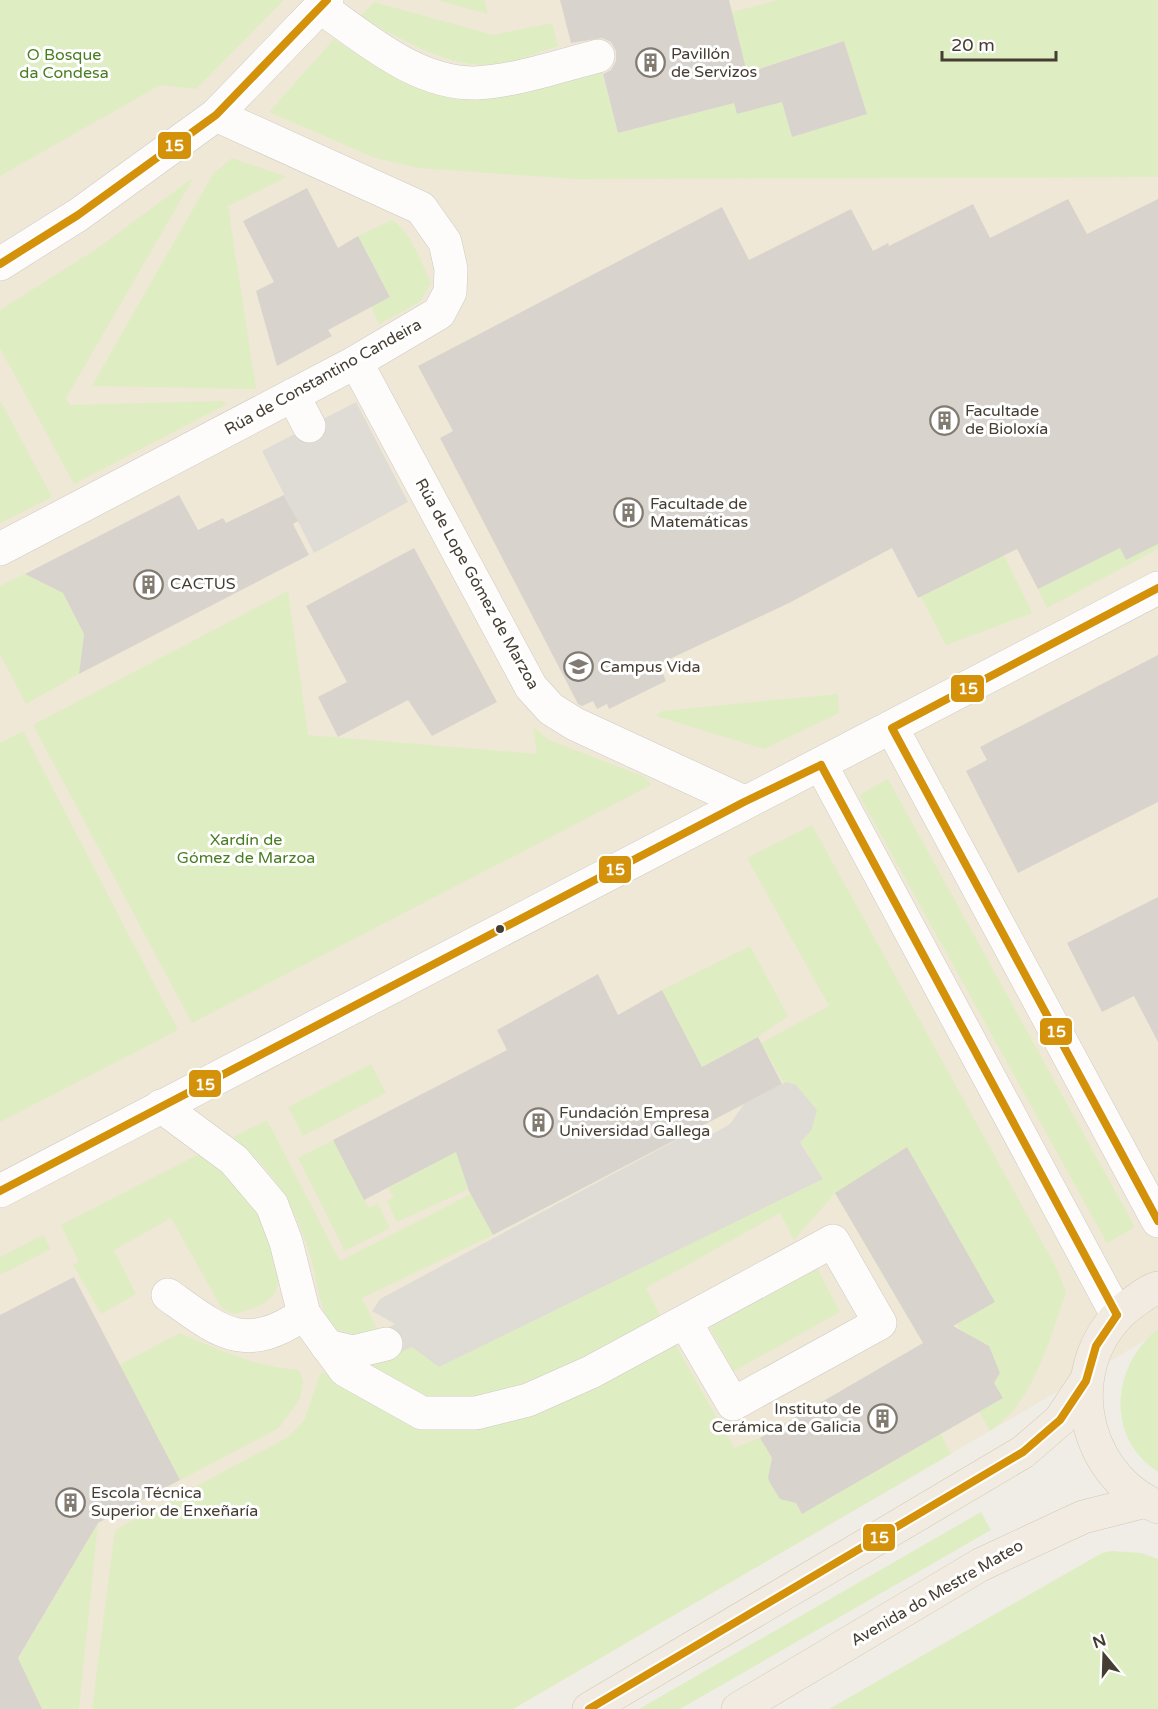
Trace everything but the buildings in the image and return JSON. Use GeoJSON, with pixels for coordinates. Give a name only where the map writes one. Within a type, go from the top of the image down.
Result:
{"type":"FeatureCollection","features":[{"type":"Feature","properties":{"kind":"main road"},"geometry":{"type":"LineString","coordinates":[[1152,1504],[1117,1479],[1097,1450],[1086,1417],[1086,1381],[1096,1346],[1117,1315],[1150,1290],[1158,1288]]}},
{"type":"Feature","properties":{"kind":"main road"},"geometry":{"type":"LineString","coordinates":[[589,1709],[1023,1452],[1060,1420],[1086,1381]]}},
{"type":"Feature","properties":{"kind":"main road","name":"Avenida do Mestre Mateo"},"geometry":{"type":"LineString","coordinates":[[738,1709],[980,1565],[1083,1517],[1152,1504]]}},
{"type":"Feature","properties":{"kind":"street"},"geometry":{"type":"LineString","coordinates":[[0,264],[78,215],[216,115],[323,4],[400,62],[450,81],[496,81],[598,56]]}},
{"type":"Feature","properties":{"kind":"street","name":"Rúa de Constantino Candeira"},"geometry":{"type":"LineString","coordinates":[[0,549],[356,362],[439,313],[450,292],[451,269],[445,242],[421,208],[216,115]]}},
{"type":"Feature","properties":{"kind":"street","name":"Rúa de Lope Gómez de Marzoa"},"geometry":{"type":"LineString","coordinates":[[356,362],[526,677],[538,695],[551,709],[575,724],[744,802]]}},
{"type":"Feature","properties":{"kind":"street"},"geometry":{"type":"LineString","coordinates":[[293,395],[309,426]]}},
{"type":"Feature","properties":{"kind":"street"},"geometry":{"type":"LineString","coordinates":[[0,1191],[1158,588]]}},
{"type":"Feature","properties":{"kind":"street"},"geometry":{"type":"LineString","coordinates":[[892,728],[1158,1221]]}},
{"type":"Feature","properties":{"kind":"street"},"geometry":{"type":"LineString","coordinates":[[821,765],[1117,1315]]}},
{"type":"Feature","properties":{"kind":"street"},"geometry":{"type":"LineString","coordinates":[[161,1106],[234,1160],[272,1205],[286,1242],[304,1314],[345,1370],[422,1413],[476,1413],[528,1400],[591,1372],[833,1240],[880,1323],[733,1404],[685,1322]]}},
{"type":"Feature","properties":{"kind":"street"},"geometry":{"type":"LineString","coordinates":[[168,1295],[218,1330],[252,1337],[283,1328],[304,1314]]}},
{"type":"Feature","properties":{"kind":"street"},"geometry":{"type":"LineString","coordinates":[[327,1346],[353,1352],[386,1344]]}},
{"type":"Feature","properties":{"kind":"shaded area","name":"Campus Vida"},"geometry":{"type":"Polygon","coordinates":[[[0,0],[1158,0],[1158,1333],[513,1709],[0,1709],[0,0]]]}},
{"type":"Feature","properties":{"kind":"shaded area"},"geometry":{"type":"Polygon","coordinates":[[[356,402],[408,502],[314,553],[262,451],[356,402]]]}},
{"type":"Feature","properties":{"kind":"shaded area"},"geometry":{"type":"Polygon","coordinates":[[[786,1082],[796,1085],[817,1110],[811,1131],[800,1142],[823,1179],[439,1367],[412,1347],[392,1356],[380,1332],[395,1324],[372,1311],[380,1299],[695,1130],[705,1138],[730,1124],[744,1104],[786,1082]]]}},
{"type":"Feature","properties":{"kind":"green space","name":"O Bosque da Condesa"},"geometry":{"type":"Polygon","coordinates":[[[0,0],[284,0],[196,89],[160,85],[0,176],[0,0]]]}},
{"type":"Feature","properties":{"kind":"green space"},"geometry":{"type":"Polygon","coordinates":[[[436,0],[484,0],[488,14],[436,0]]]}},
{"type":"Feature","properties":{"kind":"green space"},"geometry":{"type":"Polygon","coordinates":[[[779,0],[1158,0],[1158,177],[576,179],[419,168],[375,158],[269,112],[334,39],[380,68],[417,86],[452,98],[467,100],[518,93],[601,69],[618,133],[711,109],[696,47],[738,36],[732,12],[779,0]],[[844,41],[728,79],[782,102],[792,137],[867,114],[844,41]]]}},
{"type":"Feature","properties":{"kind":"green space"},"geometry":{"type":"Polygon","coordinates":[[[374,2],[493,35],[552,23],[558,46],[523,59],[501,64],[463,63],[410,43],[360,17],[374,2]]]}},
{"type":"Feature","properties":{"kind":"green space"},"geometry":{"type":"Polygon","coordinates":[[[232,158],[287,177],[228,206],[256,389],[92,386],[213,174],[232,158]]]}},
{"type":"Feature","properties":{"kind":"green space"},"geometry":{"type":"Polygon","coordinates":[[[194,177],[66,398],[70,405],[222,401],[227,404],[74,484],[0,348],[0,310],[98,248],[194,177]]]}},
{"type":"Feature","properties":{"kind":"green space"},"geometry":{"type":"Polygon","coordinates":[[[392,220],[410,240],[431,283],[420,302],[379,324],[371,307],[390,297],[358,236],[392,220]]]}},
{"type":"Feature","properties":{"kind":"green space"},"geometry":{"type":"Polygon","coordinates":[[[0,400],[52,497],[0,523],[0,400]]]}},
{"type":"Feature","properties":{"kind":"green space"},"geometry":{"type":"Polygon","coordinates":[[[1158,544],[1158,549],[1047,608],[1038,589],[1120,548],[1126,560],[1158,544]]]}},
{"type":"Feature","properties":{"kind":"green space"},"geometry":{"type":"Polygon","coordinates":[[[1004,555],[1032,613],[946,645],[921,597],[1004,555]]]}},
{"type":"Feature","properties":{"kind":"green space"},"geometry":{"type":"Polygon","coordinates":[[[25,574],[63,593],[84,634],[79,674],[26,704],[0,654],[0,586],[25,574]]]}},
{"type":"Feature","properties":{"kind":"green space","name":"Xardín de Gómez de Marzoa"},"geometry":{"type":"Polygon","coordinates":[[[288,591],[308,735],[537,754],[533,727],[549,740],[645,777],[651,785],[192,1023],[33,725],[288,591]]]}},
{"type":"Feature","properties":{"kind":"green space"},"geometry":{"type":"Polygon","coordinates":[[[838,694],[839,713],[764,749],[656,716],[662,711],[838,694]]]}},
{"type":"Feature","properties":{"kind":"green space"},"geometry":{"type":"Polygon","coordinates":[[[23,731],[178,1030],[0,1122],[0,743],[23,731]]]}},
{"type":"Feature","properties":{"kind":"green space"},"geometry":{"type":"Polygon","coordinates":[[[888,779],[1135,1227],[1107,1243],[859,795],[888,779]]]}},
{"type":"Feature","properties":{"kind":"green space"},"geometry":{"type":"Polygon","coordinates":[[[812,825],[1057,1269],[1066,1293],[1038,1369],[1018,1404],[990,1431],[979,1412],[1002,1398],[992,1380],[1000,1373],[970,1345],[957,1324],[923,1343],[835,1193],[794,1240],[780,1213],[646,1288],[661,1317],[576,1364],[513,1390],[481,1398],[449,1400],[418,1395],[355,1367],[412,1347],[809,1154],[800,1142],[811,1131],[761,1043],[829,1006],[747,858],[812,825]]]}},
{"type":"Feature","properties":{"kind":"green space"},"geometry":{"type":"Polygon","coordinates":[[[750,946],[788,1016],[758,1037],[694,1071],[691,1046],[662,990],[750,946]]]}},
{"type":"Feature","properties":{"kind":"green space"},"geometry":{"type":"Polygon","coordinates":[[[371,1064],[386,1093],[303,1136],[288,1107],[371,1064]]]}},
{"type":"Feature","properties":{"kind":"green space"},"geometry":{"type":"Polygon","coordinates":[[[267,1120],[340,1261],[471,1194],[493,1235],[362,1298],[377,1329],[357,1334],[337,1330],[325,1314],[312,1262],[292,1209],[273,1178],[233,1137],[267,1120]]]}},
{"type":"Feature","properties":{"kind":"green space"},"geometry":{"type":"Polygon","coordinates":[[[333,1140],[369,1208],[378,1204],[390,1228],[345,1251],[298,1158],[333,1140]]]}},
{"type":"Feature","properties":{"kind":"green space"},"geometry":{"type":"Polygon","coordinates":[[[472,1143],[469,1189],[397,1222],[387,1201],[394,1197],[388,1188],[472,1143]]]}},
{"type":"Feature","properties":{"kind":"green space"},"geometry":{"type":"Polygon","coordinates":[[[199,1154],[233,1177],[254,1204],[277,1263],[278,1286],[273,1295],[264,1303],[233,1314],[221,1307],[171,1218],[114,1250],[136,1294],[101,1314],[73,1265],[79,1262],[61,1225],[199,1154]]]}},
{"type":"Feature","properties":{"kind":"green space"},"geometry":{"type":"Polygon","coordinates":[[[43,1235],[51,1249],[0,1275],[0,1257],[43,1235]]]}},
{"type":"Feature","properties":{"kind":"green space"},"geometry":{"type":"Polygon","coordinates":[[[817,1268],[840,1312],[734,1371],[710,1328],[817,1268]]]}},
{"type":"Feature","properties":{"kind":"green space"},"geometry":{"type":"Polygon","coordinates":[[[1158,1329],[1158,1472],[1141,1457],[1129,1440],[1122,1421],[1120,1401],[1131,1362],[1143,1344],[1158,1329]]]}},
{"type":"Feature","properties":{"kind":"green space"},"geometry":{"type":"Polygon","coordinates":[[[180,1333],[253,1361],[299,1370],[303,1381],[300,1399],[279,1428],[180,1480],[119,1365],[180,1333]]]}},
{"type":"Feature","properties":{"kind":"green space"},"geometry":{"type":"Polygon","coordinates":[[[674,1342],[734,1448],[760,1438],[777,1467],[769,1472],[769,1480],[780,1499],[792,1497],[802,1514],[941,1434],[951,1454],[513,1709],[92,1709],[115,1530],[288,1437],[304,1421],[320,1374],[331,1369],[419,1425],[674,1342]]]}},
{"type":"Feature","properties":{"kind":"green space"},"geometry":{"type":"Polygon","coordinates":[[[981,1512],[991,1530],[680,1709],[639,1709],[981,1512]]]}},
{"type":"Feature","properties":{"kind":"green space"},"geometry":{"type":"Polygon","coordinates":[[[98,1523],[79,1709],[42,1709],[18,1659],[98,1523]]]}},
{"type":"Feature","properties":{"kind":"green space"},"geometry":{"type":"Polygon","coordinates":[[[1112,1551],[1141,1553],[1158,1559],[1158,1709],[829,1709],[1102,1553],[1112,1551]]]}},
{"type":"Feature","properties":{"kind":"transit line","name":"15"},"geometry":{"type":"LineString","coordinates":[[0,264],[78,215],[216,115],[327,0]]}},
{"type":"Feature","properties":{"kind":"transit line","name":"15"},"geometry":{"type":"LineString","coordinates":[[1158,588],[892,728],[1158,1221]]}},
{"type":"Feature","properties":{"kind":"transit line","name":"15"},"geometry":{"type":"LineString","coordinates":[[821,765],[1117,1315]]}},
{"type":"Feature","properties":{"kind":"transit line","name":"15"},"geometry":{"type":"LineString","coordinates":[[0,1191],[744,802],[821,765]]}},
{"type":"Feature","properties":{"kind":"transit line","name":"15"},"geometry":{"type":"LineString","coordinates":[[589,1709],[1023,1452],[1060,1420],[1086,1381],[1096,1346],[1117,1315]]}},
{"type":"Feature","properties":{"kind":"place","name":"Pavillón de Servizos"},"geometry":{"type":"Point","coordinates":[650,63]}},
{"type":"Feature","properties":{"kind":"place","name":"Facultade de Bioloxía"},"geometry":{"type":"Point","coordinates":[944,420]}},
{"type":"Feature","properties":{"kind":"place","name":"Facultade de Matemáticas"},"geometry":{"type":"Point","coordinates":[629,513]}},
{"type":"Feature","properties":{"kind":"place","name":"CACTUS"},"geometry":{"type":"Point","coordinates":[149,584]}},
{"type":"Feature","properties":{"kind":"place","name":"Campus Vida"},"geometry":{"type":"Point","coordinates":[579,667]}},
{"type":"Feature","properties":{"kind":"place","name":"Fundación Empresa Universidad Gallega"},"geometry":{"type":"Point","coordinates":[538,1122]}},
{"type":"Feature","properties":{"kind":"place","name":"Instituto de Cerámica de Galicia"},"geometry":{"type":"Point","coordinates":[882,1418]}},
{"type":"Feature","properties":{"kind":"place","name":"Escola Técnica Superior de Enxeñaría"},"geometry":{"type":"Point","coordinates":[70,1502]}}]}
